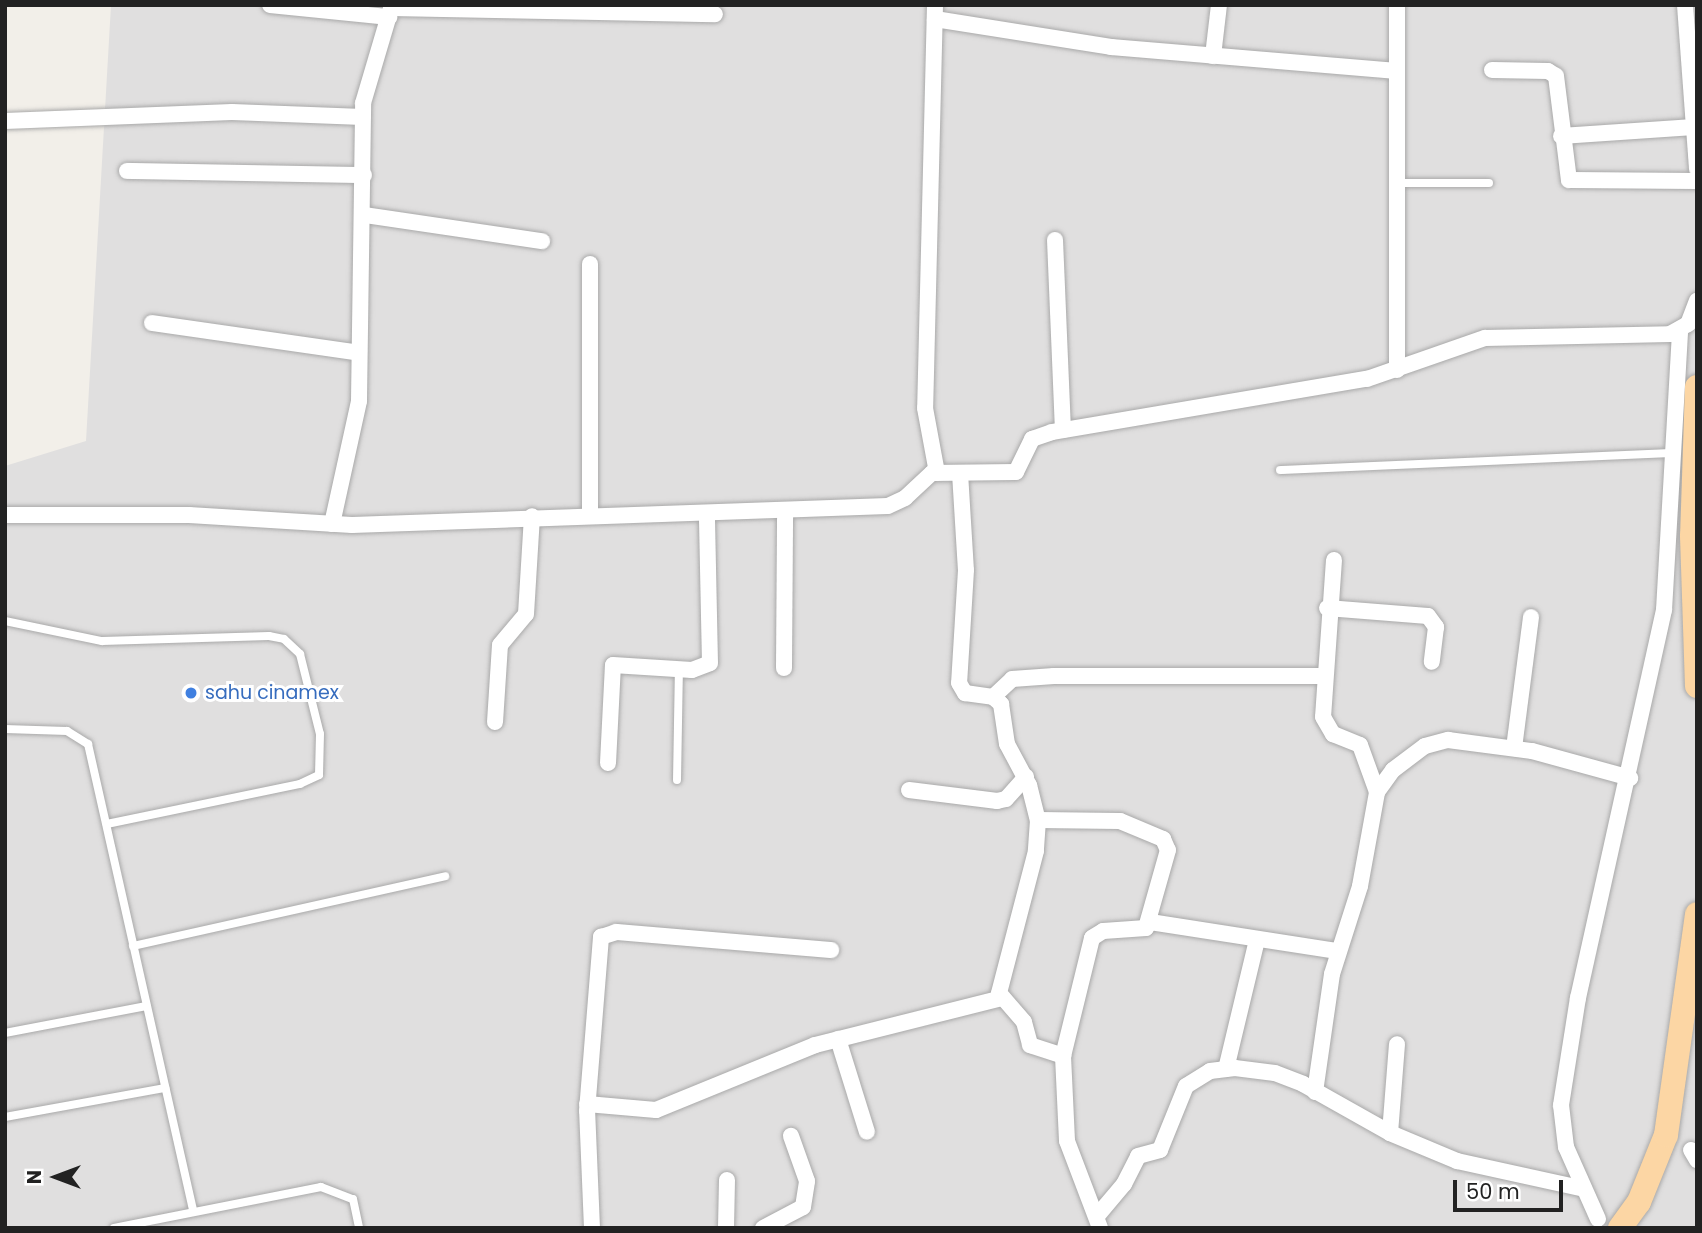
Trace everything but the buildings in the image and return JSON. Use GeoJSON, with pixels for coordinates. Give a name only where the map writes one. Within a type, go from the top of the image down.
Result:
{"type":"FeatureCollection","features":[{"type":"Feature","properties":{"kind":"main road"},"geometry":{"type":"LineString","coordinates":[[1697,387],[1692,606],[1697,686]]}},
{"type":"Feature","properties":{"kind":"main road"},"geometry":{"type":"LineString","coordinates":[[1609,1223],[1639,1202],[1666,1135],[1697,914]]}},
{"type":"Feature","properties":{"kind":"street"},"geometry":{"type":"LineString","coordinates":[[270,5],[391,10],[715,14]]}},
{"type":"Feature","properties":{"kind":"street"},"geometry":{"type":"LineString","coordinates":[[1213,56],[1219,5]]}},
{"type":"Feature","properties":{"kind":"street"},"geometry":{"type":"LineString","coordinates":[[1397,5],[1397,370]]}},
{"type":"Feature","properties":{"kind":"street"},"geometry":{"type":"LineString","coordinates":[[1685,5],[1697,169]]}},
{"type":"Feature","properties":{"kind":"street"},"geometry":{"type":"LineString","coordinates":[[332,524],[359,401],[365,215],[363,117],[368,79],[391,10]]}},
{"type":"Feature","properties":{"kind":"street"},"geometry":{"type":"LineString","coordinates":[[937,473],[925,408],[935,12],[1111,47],[1397,71]]}},
{"type":"Feature","properties":{"kind":"street"},"geometry":{"type":"LineString","coordinates":[[1492,69],[1553,73],[1566,176],[1573,182],[1697,180]]}},
{"type":"Feature","properties":{"kind":"street"},"geometry":{"type":"LineString","coordinates":[[5,121],[232,112],[363,117]]}},
{"type":"Feature","properties":{"kind":"street"},"geometry":{"type":"LineString","coordinates":[[1561,136],[1694,127]]}},
{"type":"Feature","properties":{"kind":"street"},"geometry":{"type":"LineString","coordinates":[[127,171],[364,175]]}},
{"type":"Feature","properties":{"kind":"street"},"geometry":{"type":"LineString","coordinates":[[365,215],[542,241]]}},
{"type":"Feature","properties":{"kind":"street"},"geometry":{"type":"LineString","coordinates":[[1055,240],[1063,430]]}},
{"type":"Feature","properties":{"kind":"street"},"geometry":{"type":"LineString","coordinates":[[590,264],[590,516]]}},
{"type":"Feature","properties":{"kind":"street"},"geometry":{"type":"LineString","coordinates":[[1609,1223],[1580,1188],[1566,1147],[1561,1105],[1566,1063],[1630,778],[1664,610],[1680,331],[1697,301]]}},
{"type":"Feature","properties":{"kind":"street"},"geometry":{"type":"LineString","coordinates":[[152,323],[359,353]]}},
{"type":"Feature","properties":{"kind":"street"},"geometry":{"type":"LineString","coordinates":[[5,515],[189,515],[332,524],[532,516],[785,513],[888,506],[937,473],[1016,472],[1032,439],[1063,430],[1339,385],[1397,370],[1485,338],[1680,331]]}},
{"type":"Feature","properties":{"kind":"street"},"geometry":{"type":"LineString","coordinates":[[960,473],[966,594],[958,677],[965,693],[993,697],[1001,704],[1007,744],[1026,776],[1038,820],[1036,851],[998,986],[1002,998],[1021,1017],[1030,1045],[1063,1056]]}},
{"type":"Feature","properties":{"kind":"street"},"geometry":{"type":"LineString","coordinates":[[783,668],[785,513]]}},
{"type":"Feature","properties":{"kind":"street"},"geometry":{"type":"LineString","coordinates":[[608,763],[613,665],[680,669],[706,667],[711,659],[707,515]]}},
{"type":"Feature","properties":{"kind":"street"},"geometry":{"type":"LineString","coordinates":[[495,722],[500,645],[526,614],[532,516]]}},
{"type":"Feature","properties":{"kind":"street"},"geometry":{"type":"LineString","coordinates":[[1334,560],[1321,676],[1325,727],[1360,745],[1377,792]]}},
{"type":"Feature","properties":{"kind":"street"},"geometry":{"type":"LineString","coordinates":[[1327,608],[1428,616],[1436,627],[1432,662]]}},
{"type":"Feature","properties":{"kind":"street"},"geometry":{"type":"LineString","coordinates":[[1514,748],[1531,617]]}},
{"type":"Feature","properties":{"kind":"street"},"geometry":{"type":"LineString","coordinates":[[993,697],[1012,679],[1054,676],[1321,676]]}},
{"type":"Feature","properties":{"kind":"street"},"geometry":{"type":"LineString","coordinates":[[1315,1092],[1338,951],[1360,886],[1377,792],[1402,761],[1437,742],[1514,748],[1630,778]]}},
{"type":"Feature","properties":{"kind":"street"},"geometry":{"type":"LineString","coordinates":[[909,790],[997,801],[1006,799],[1026,776]]}},
{"type":"Feature","properties":{"kind":"street"},"geometry":{"type":"LineString","coordinates":[[1038,820],[1110,819],[1163,839],[1167,856],[1150,922],[1142,931],[1103,931],[1092,938],[1063,1056],[1067,1142],[1098,1222]]}},
{"type":"Feature","properties":{"kind":"street"},"geometry":{"type":"LineString","coordinates":[[1150,922],[1338,951]]}},
{"type":"Feature","properties":{"kind":"street"},"geometry":{"type":"LineString","coordinates":[[592,1228],[587,1104],[600,942],[605,934],[831,950]]}},
{"type":"Feature","properties":{"kind":"street"},"geometry":{"type":"LineString","coordinates":[[1226,1069],[1257,940]]}},
{"type":"Feature","properties":{"kind":"street"},"geometry":{"type":"LineString","coordinates":[[587,1104],[656,1110],[838,1039],[1002,998]]}},
{"type":"Feature","properties":{"kind":"street"},"geometry":{"type":"LineString","coordinates":[[838,1039],[867,1132]]}},
{"type":"Feature","properties":{"kind":"street"},"geometry":{"type":"LineString","coordinates":[[1390,1133],[1397,1044]]}},
{"type":"Feature","properties":{"kind":"street"},"geometry":{"type":"LineString","coordinates":[[1098,1222],[1138,1156],[1160,1150],[1186,1086],[1198,1076],[1226,1069],[1275,1073],[1390,1133],[1457,1160],[1580,1188]]}},
{"type":"Feature","properties":{"kind":"street"},"geometry":{"type":"LineString","coordinates":[[763,1228],[803,1207],[807,1181],[791,1136]]}},
{"type":"Feature","properties":{"kind":"street"},"geometry":{"type":"LineString","coordinates":[[726,1228],[727,1180]]}},
{"type":"Feature","properties":{"kind":"lane"},"geometry":{"type":"LineString","coordinates":[[1396,183],[1489,183]]}},
{"type":"Feature","properties":{"kind":"lane"},"geometry":{"type":"LineString","coordinates":[[1280,470],[1673,453]]}},
{"type":"Feature","properties":{"kind":"lane"},"geometry":{"type":"LineString","coordinates":[[5,621],[102,641],[269,636],[284,639],[300,654],[323,755],[313,781],[107,824]]}},
{"type":"Feature","properties":{"kind":"lane"},"geometry":{"type":"LineString","coordinates":[[677,780],[680,669]]}},
{"type":"Feature","properties":{"kind":"lane"},"geometry":{"type":"LineString","coordinates":[[5,729],[67,731],[88,744],[193,1210]]}},
{"type":"Feature","properties":{"kind":"lane"},"geometry":{"type":"LineString","coordinates":[[133,946],[445,876]]}},
{"type":"Feature","properties":{"kind":"lane"},"geometry":{"type":"LineString","coordinates":[[5,1033],[146,1006]]}},
{"type":"Feature","properties":{"kind":"lane"},"geometry":{"type":"LineString","coordinates":[[5,1117],[165,1088]]}},
{"type":"Feature","properties":{"kind":"lane"},"geometry":{"type":"LineString","coordinates":[[114,1228],[193,1210],[321,1187],[341,1190],[353,1199],[359,1228]]}},
{"type":"Feature","properties":{"kind":"shaded area"},"geometry":{"type":"Polygon","coordinates":[[[111,5],[1697,5],[1697,1228],[5,1228],[5,466],[86,441],[111,5]]]}},
{"type":"Feature","properties":{"kind":"place","name":"sahu cinamex"},"geometry":{"type":"Point","coordinates":[191,693]}}]}
